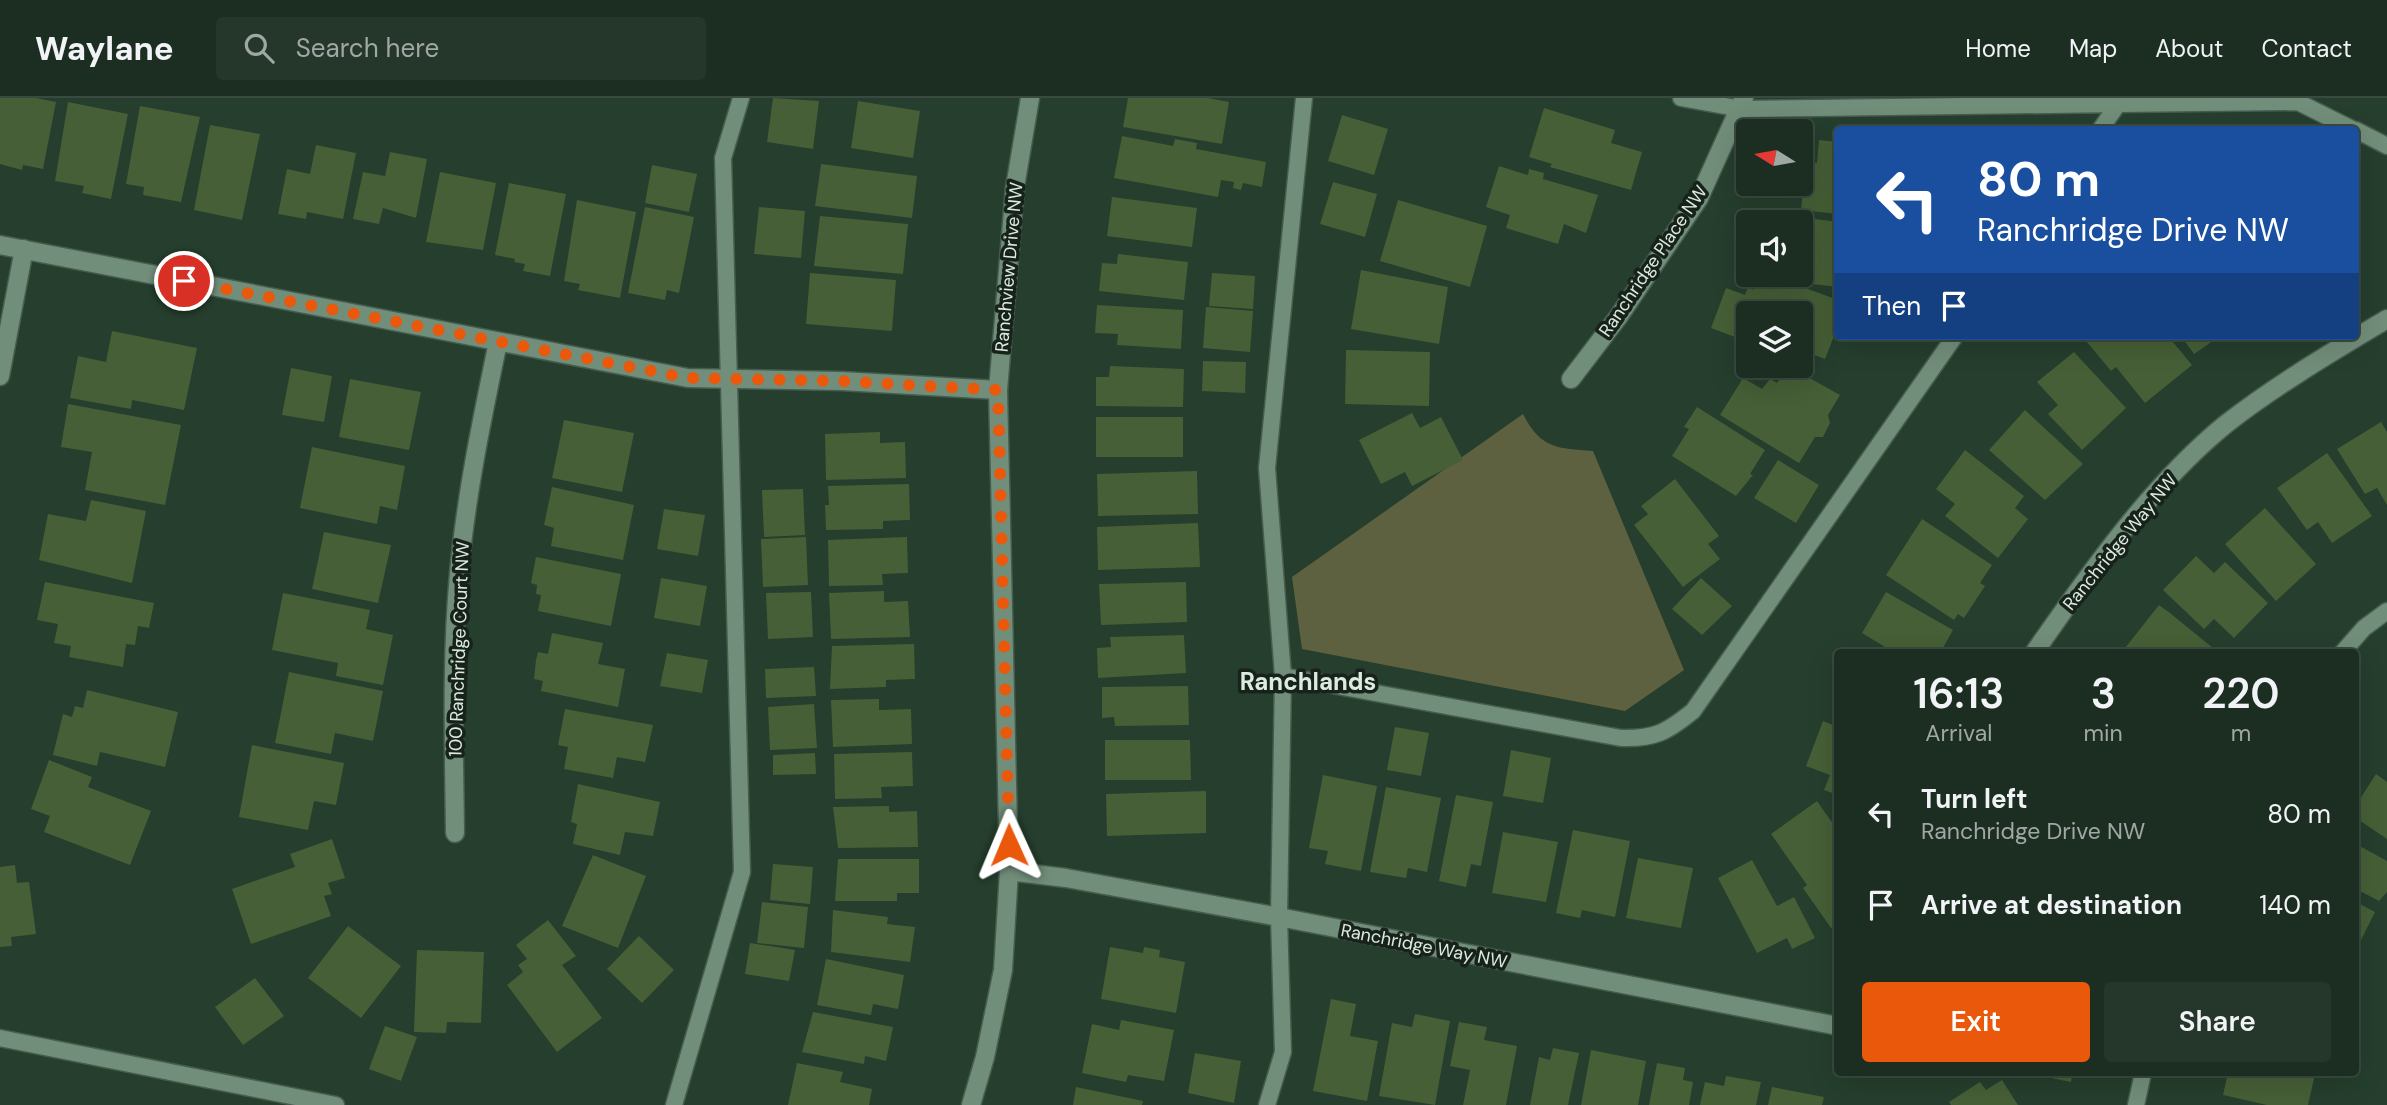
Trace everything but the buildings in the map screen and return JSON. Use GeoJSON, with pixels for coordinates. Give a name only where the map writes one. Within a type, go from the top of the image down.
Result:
{"type":"FeatureCollection","features":[{"type":"Feature","properties":{"kind":"street","name":"Ranchview Drive NW"},"geometry":{"type":"LineString","coordinates":[[971,1105],[985,1057],[1003,970],[1009,871],[998,390],[1015,187],[1030,98]]}},
{"type":"Feature","properties":{"kind":"street","name":"Ranchridge Place NW"},"geometry":{"type":"LineString","coordinates":[[1571,379],[1619,316],[1699,198],[1742,104]]}},
{"type":"Feature","properties":{"kind":"street"},"geometry":{"type":"LineString","coordinates":[[0,245],[688,378],[998,390]]}},
{"type":"Feature","properties":{"kind":"street"},"geometry":{"type":"LineString","coordinates":[[0,376],[24,249]]}},
{"type":"Feature","properties":{"kind":"street","name":"Ranchridge Way NW"},"geometry":{"type":"LineString","coordinates":[[2359,336],[2387,319]]}},
{"type":"Feature","properties":{"kind":"street","name":"Ranchridge Way NW"},"geometry":{"type":"LineString","coordinates":[[2037,649],[2066,607],[2160,489],[2225,425],[2311,365],[2352,340]]}},
{"type":"Feature","properties":{"kind":"street","name":"100 Ranchridge Court NW"},"geometry":{"type":"LineString","coordinates":[[455,833],[453,695],[458,573],[472,468],[498,342]]}},
{"type":"Feature","properties":{"kind":"street","name":"Ranchridge Way NW"},"geometry":{"type":"LineString","coordinates":[[1009,871],[1066,878],[1279,917],[1834,1025]]}},
{"type":"Feature","properties":{"kind":"lane"},"geometry":{"type":"LineString","coordinates":[[674,1105],[742,872],[723,158],[741,98]]}},
{"type":"Feature","properties":{"kind":"lane"},"geometry":{"type":"LineString","coordinates":[[1267,1105],[1283,1052],[1279,917],[1283,676],[1267,468],[1304,98]]}},
{"type":"Feature","properties":{"kind":"lane"},"geometry":{"type":"LineString","coordinates":[[1681,98],[1742,104],[2298,102],[2347,126]]}},
{"type":"Feature","properties":{"kind":"lane"},"geometry":{"type":"LineString","coordinates":[[2103,126],[2118,104]]}},
{"type":"Feature","properties":{"kind":"lane"},"geometry":{"type":"LineString","coordinates":[[2359,132],[2387,146]]}},
{"type":"Feature","properties":{"kind":"lane"},"geometry":{"type":"LineString","coordinates":[[1283,676],[1621,738],[1649,738],[1671,729],[1693,711],[1952,340]]}},
{"type":"Feature","properties":{"kind":"lane"},"geometry":{"type":"LineString","coordinates":[[2346,649],[2364,628],[2387,611]]}},
{"type":"Feature","properties":{"kind":"lane"},"geometry":{"type":"LineString","coordinates":[[0,1038],[336,1105]]}},
{"type":"Feature","properties":{"kind":"lane"},"geometry":{"type":"LineString","coordinates":[[2136,1105],[2142,1076]]}},
{"type":"Feature","properties":{"kind":"green space"},"geometry":{"type":"Polygon","coordinates":[[[1523,414],[1536,434],[1551,444],[1593,451],[1684,670],[1625,711],[1302,649],[1292,577],[1523,414]]]}},
{"type":"Feature","properties":{"kind":"district","name":"Ranchlands"},"geometry":{"type":"Point","coordinates":[1308,682]}},
{"type":"Feature","properties":{"kind":"route"},"geometry":{"type":"LineString","coordinates":[[184,281],[688,378],[841,381],[998,390],[1009,845]]}}]}
